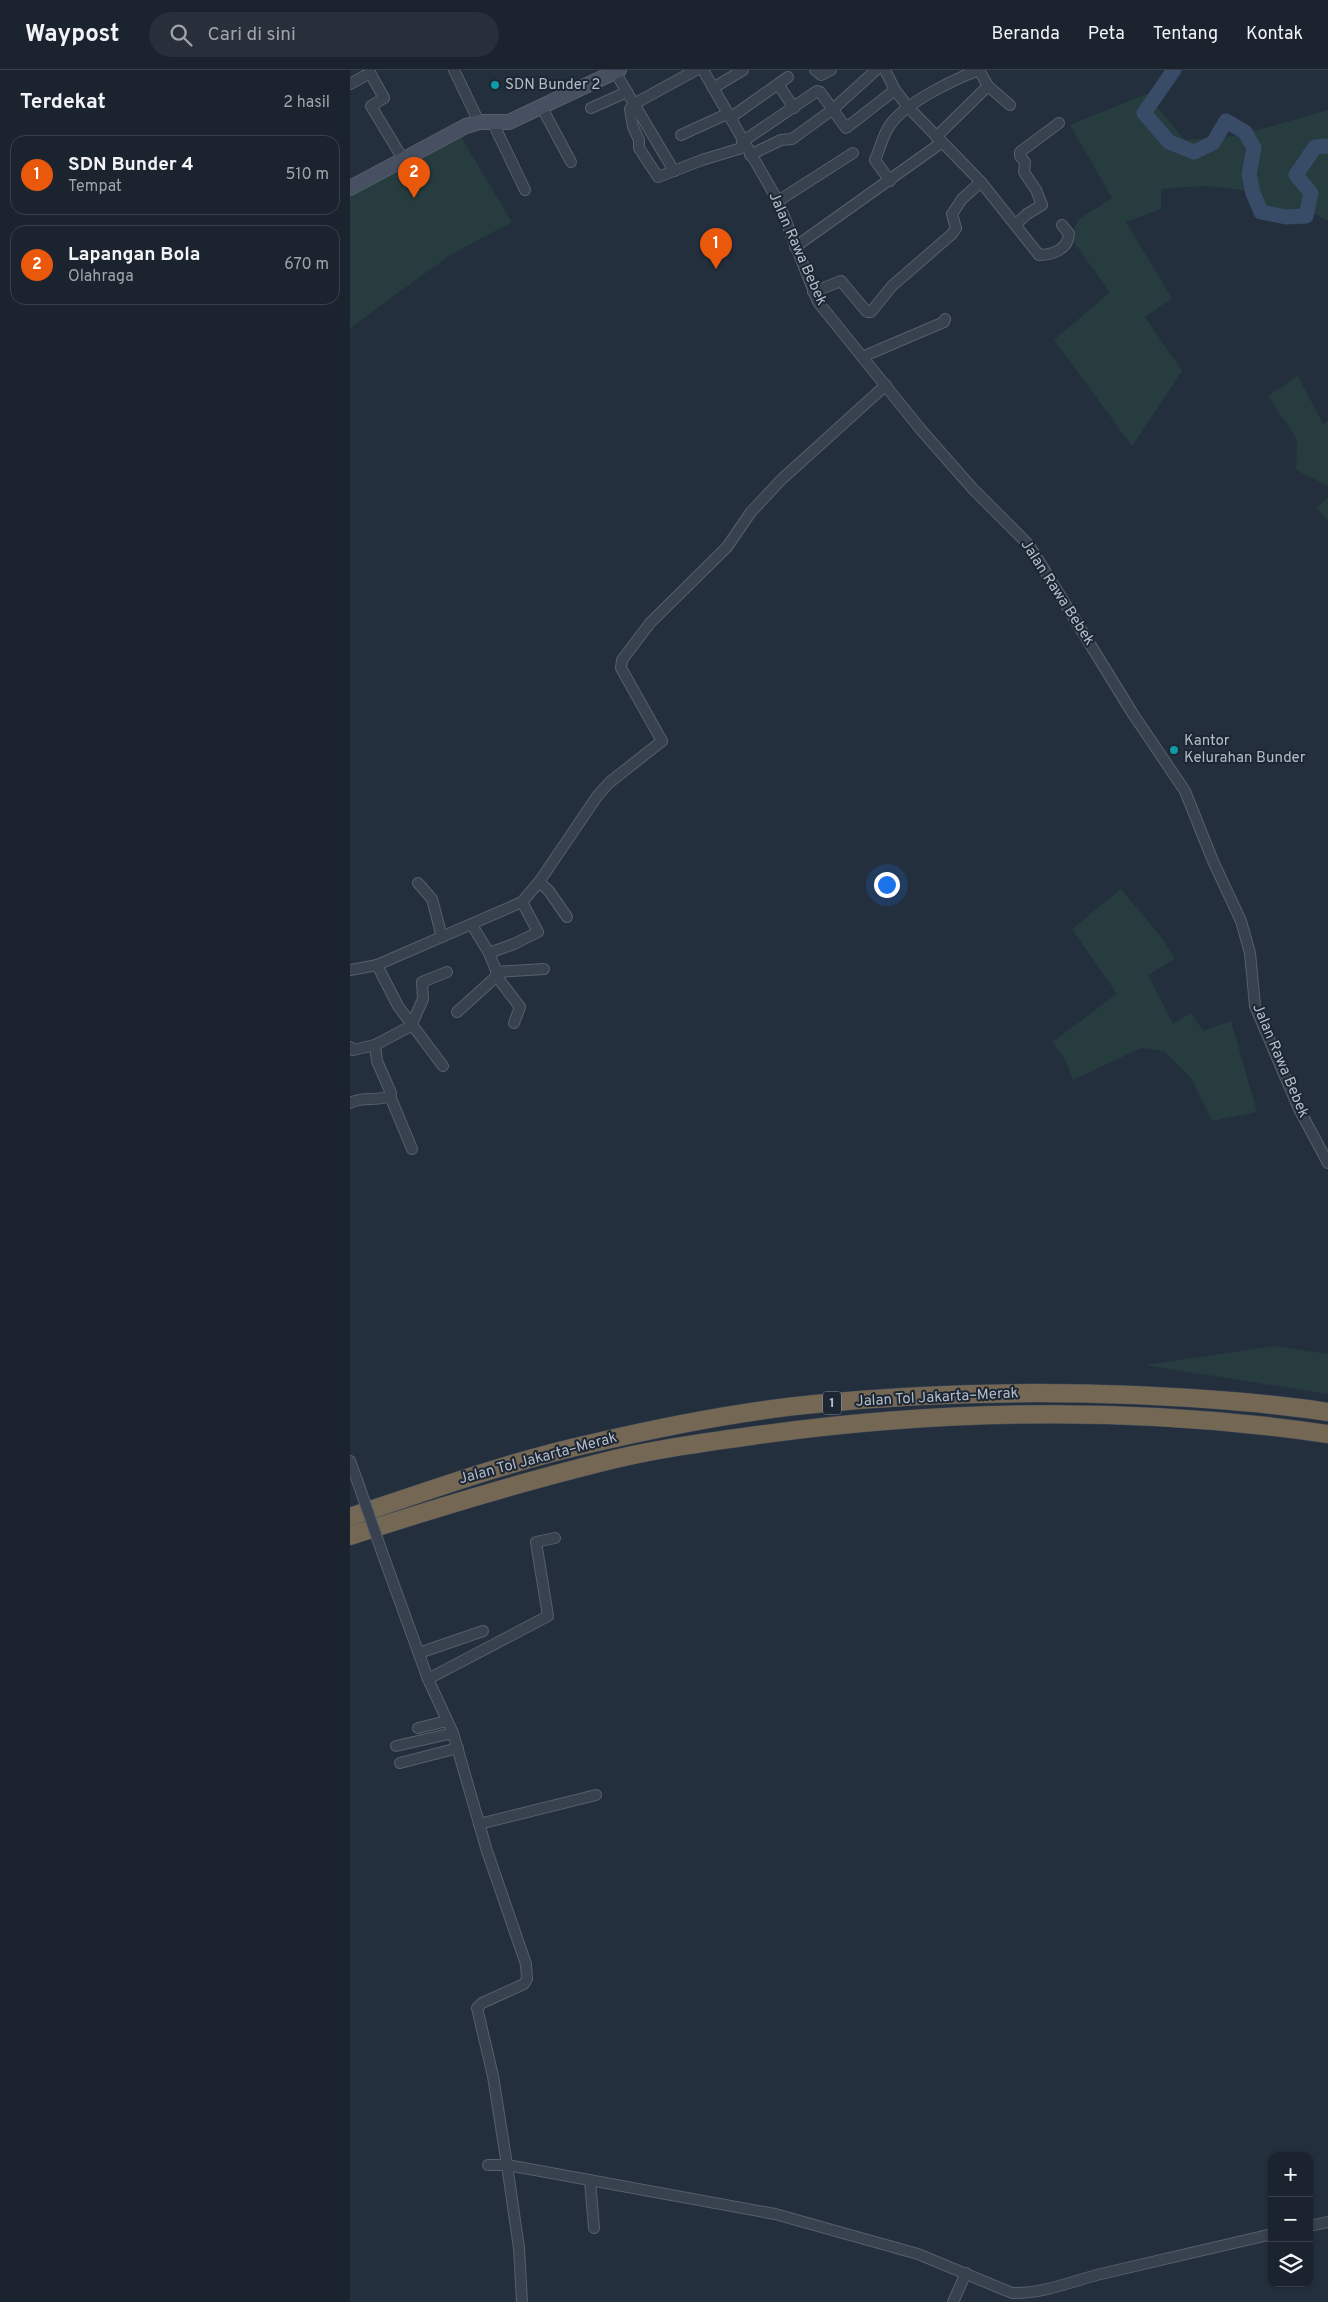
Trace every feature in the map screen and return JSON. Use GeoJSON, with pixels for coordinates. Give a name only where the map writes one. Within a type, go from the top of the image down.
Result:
{"type":"FeatureCollection","features":[{"type":"Feature","properties":{"kind":"highway","name":"Jalan Tol Jakarta–Merak"},"geometry":{"type":"LineString","coordinates":[[350,1517],[483,1472],[592,1443],[711,1419],[815,1404],[960,1394],[1077,1393],[1183,1397],[1328,1412]]}},
{"type":"Feature","properties":{"kind":"highway","name":"Jalan Tol Jakarta–Merak"},"geometry":{"type":"LineString","coordinates":[[350,1536],[442,1506],[601,1462],[694,1444],[828,1425],[963,1416],[1086,1414],[1272,1426],[1328,1434]]}},
{"type":"Feature","properties":{"kind":"street"},"geometry":{"type":"LineString","coordinates":[[454,70],[525,190]]}},
{"type":"Feature","properties":{"kind":"street"},"geometry":{"type":"LineString","coordinates":[[696,70],[634,104],[630,110],[640,148],[658,177],[702,160],[746,148],[792,139],[832,110],[876,70]]}},
{"type":"Feature","properties":{"kind":"street","name":"Jalan Rawa Bebek"},"geometry":{"type":"LineString","coordinates":[[703,70],[778,201],[813,292],[824,311],[922,431],[973,489],[1029,545],[1132,714],[1184,791],[1213,861],[1241,921],[1250,953],[1253,999],[1258,1015],[1299,1109],[1328,1163]]}},
{"type":"Feature","properties":{"kind":"street"},"geometry":{"type":"LineString","coordinates":[[713,88],[743,70]]}},
{"type":"Feature","properties":{"kind":"street"},"geometry":{"type":"LineString","coordinates":[[815,70],[821,76],[831,70]]}},
{"type":"Feature","properties":{"kind":"street"},"geometry":{"type":"LineString","coordinates":[[890,181],[875,160],[889,126],[909,108],[948,83],[979,70],[988,86],[1010,105]]}},
{"type":"Feature","properties":{"kind":"street"},"geometry":{"type":"LineString","coordinates":[[350,84],[370,71],[384,98],[371,106],[403,159]]}},
{"type":"Feature","properties":{"kind":"street"},"geometry":{"type":"LineString","coordinates":[[350,188],[459,130],[485,121],[509,122],[617,71],[627,92],[674,171]]}},
{"type":"Feature","properties":{"kind":"street"},"geometry":{"type":"LineString","coordinates":[[889,71],[895,90],[909,108],[938,140],[981,182],[1041,256],[1055,253],[1065,246],[1069,234],[1062,224]]}},
{"type":"Feature","properties":{"kind":"street"},"geometry":{"type":"LineString","coordinates":[[681,135],[728,116],[788,77]]}},
{"type":"Feature","properties":{"kind":"street"},"geometry":{"type":"LineString","coordinates":[[778,84],[794,108]]}},
{"type":"Feature","properties":{"kind":"street"},"geometry":{"type":"LineString","coordinates":[[795,247],[890,181],[938,140],[988,86]]}},
{"type":"Feature","properties":{"kind":"street"},"geometry":{"type":"LineString","coordinates":[[746,148],[817,91],[820,92],[846,128],[895,90]]}},
{"type":"Feature","properties":{"kind":"street"},"geometry":{"type":"LineString","coordinates":[[591,108],[627,92]]}},
{"type":"Feature","properties":{"kind":"street"},"geometry":{"type":"LineString","coordinates":[[541,106],[570,162]]}},
{"type":"Feature","properties":{"kind":"street"},"geometry":{"type":"LineString","coordinates":[[1016,224],[1027,214],[1042,205],[1036,190],[1024,172],[1025,162],[1020,156],[1020,152],[1059,123]]}},
{"type":"Feature","properties":{"kind":"street"},"geometry":{"type":"LineString","coordinates":[[778,201],[853,153]]}},
{"type":"Feature","properties":{"kind":"street"},"geometry":{"type":"LineString","coordinates":[[813,292],[841,281],[870,312],[900,279],[938,249],[952,234],[956,228],[952,214],[956,207],[981,182]]}},
{"type":"Feature","properties":{"kind":"street"},"geometry":{"type":"LineString","coordinates":[[862,357],[924,332],[944,322],[944,319]]}},
{"type":"Feature","properties":{"kind":"street"},"geometry":{"type":"LineString","coordinates":[[350,970],[376,965],[522,902],[539,882],[598,795],[610,782],[662,742],[621,668],[622,660],[650,623],[727,548],[752,512],[782,479],[886,385]]}},
{"type":"Feature","properties":{"kind":"street"},"geometry":{"type":"LineString","coordinates":[[539,882],[549,891],[567,917]]}},
{"type":"Feature","properties":{"kind":"street"},"geometry":{"type":"LineString","coordinates":[[418,883],[432,900],[442,937]]}},
{"type":"Feature","properties":{"kind":"street"},"geometry":{"type":"LineString","coordinates":[[489,953],[514,944],[538,932],[522,902]]}},
{"type":"Feature","properties":{"kind":"street"},"geometry":{"type":"LineString","coordinates":[[472,925],[489,953],[497,975],[520,1008],[514,1023]]}},
{"type":"Feature","properties":{"kind":"street"},"geometry":{"type":"LineString","coordinates":[[376,965],[411,1026],[443,1066]]}},
{"type":"Feature","properties":{"kind":"street"},"geometry":{"type":"LineString","coordinates":[[457,1012],[497,975],[544,969]]}},
{"type":"Feature","properties":{"kind":"street"},"geometry":{"type":"LineString","coordinates":[[350,1047],[353,1050],[375,1045],[411,1026],[422,999],[423,980],[448,972]]}},
{"type":"Feature","properties":{"kind":"street"},"geometry":{"type":"LineString","coordinates":[[375,1045],[377,1061],[388,1084],[390,1096],[412,1150]]}},
{"type":"Feature","properties":{"kind":"street"},"geometry":{"type":"LineString","coordinates":[[350,1104],[358,1099],[372,1101],[390,1096]]}},
{"type":"Feature","properties":{"kind":"street"},"geometry":{"type":"LineString","coordinates":[[350,1461],[428,1679],[458,1748],[479,1824],[526,1964],[527,1979],[524,1984],[482,2003],[477,2008],[493,2076],[507,2166],[519,2248],[522,2302]]}},
{"type":"Feature","properties":{"kind":"street"},"geometry":{"type":"LineString","coordinates":[[428,1679],[548,1616],[536,1542],[555,1538]]}},
{"type":"Feature","properties":{"kind":"street"},"geometry":{"type":"LineString","coordinates":[[419,1653],[483,1631]]}},
{"type":"Feature","properties":{"kind":"street"},"geometry":{"type":"LineString","coordinates":[[418,1728],[447,1721]]}},
{"type":"Feature","properties":{"kind":"street"},"geometry":{"type":"LineString","coordinates":[[396,1746],[453,1734]]}},
{"type":"Feature","properties":{"kind":"street"},"geometry":{"type":"LineString","coordinates":[[400,1763],[458,1748]]}},
{"type":"Feature","properties":{"kind":"street"},"geometry":{"type":"LineString","coordinates":[[479,1824],[596,1795]]}},
{"type":"Feature","properties":{"kind":"street"},"geometry":{"type":"LineString","coordinates":[[488,2165],[507,2166],[590,2180],[775,2214],[918,2254],[966,2273],[1004,2291],[1024,2294],[1268,2235]]}},
{"type":"Feature","properties":{"kind":"street"},"geometry":{"type":"LineString","coordinates":[[590,2180],[594,2228]]}},
{"type":"Feature","properties":{"kind":"street"},"geometry":{"type":"LineString","coordinates":[[1313,2225],[1328,2222]]}},
{"type":"Feature","properties":{"kind":"street"},"geometry":{"type":"LineString","coordinates":[[953,2302],[966,2273]]}},
{"type":"Feature","properties":{"kind":"green space"},"geometry":{"type":"Polygon","coordinates":[[[1146,94],[1185,140],[1236,136],[1328,110],[1328,221],[1317,215],[1286,222],[1243,190],[1204,186],[1161,189],[1161,209],[1126,222],[1172,298],[1145,317],[1182,371],[1132,446],[1054,340],[1110,292],[1070,237],[1079,219],[1112,198],[1070,125],[1146,94]]]}},
{"type":"Feature","properties":{"kind":"green space"},"geometry":{"type":"Polygon","coordinates":[[[460,135],[512,222],[450,255],[350,328],[350,194],[460,135]]]}},
{"type":"Feature","properties":{"kind":"green space"},"geometry":{"type":"Polygon","coordinates":[[[1298,376],[1323,424],[1328,421],[1328,486],[1296,470],[1297,439],[1268,396],[1298,376]]]}},
{"type":"Feature","properties":{"kind":"green space"},"geometry":{"type":"Polygon","coordinates":[[[1328,497],[1328,521],[1317,508],[1328,497]]]}},
{"type":"Feature","properties":{"kind":"green space"},"geometry":{"type":"Polygon","coordinates":[[[1121,889],[1162,938],[1175,959],[1148,975],[1173,1024],[1191,1013],[1203,1031],[1231,1021],[1257,1112],[1212,1121],[1191,1078],[1164,1051],[1141,1048],[1073,1080],[1065,1059],[1053,1042],[1117,994],[1072,929],[1121,889]]]}},
{"type":"Feature","properties":{"kind":"green space"},"geometry":{"type":"Polygon","coordinates":[[[1276,1346],[1328,1354],[1328,1394],[1145,1365],[1276,1346]]]}},
{"type":"Feature","properties":{"kind":"waterway"},"geometry":{"type":"LineString","coordinates":[[1174,70],[1144,113],[1169,142],[1194,152],[1213,143],[1226,121],[1245,132],[1254,148],[1249,174],[1253,193],[1261,212],[1286,217],[1306,216],[1311,193],[1296,175],[1315,147],[1328,146]]}},
{"type":"Feature","properties":{"kind":"place","name":"SDN Bunder 2"},"geometry":{"type":"Point","coordinates":[495,85]}},
{"type":"Feature","properties":{"kind":"place","name":"Lapangan Bola"},"geometry":{"type":"Point","coordinates":[414,198]}},
{"type":"Feature","properties":{"kind":"place","name":"SDN Bunder 4"},"geometry":{"type":"Point","coordinates":[716,269]}},
{"type":"Feature","properties":{"kind":"place","name":"Kantor Kelurahan Bunder"},"geometry":{"type":"Point","coordinates":[1174,750]}}]}
